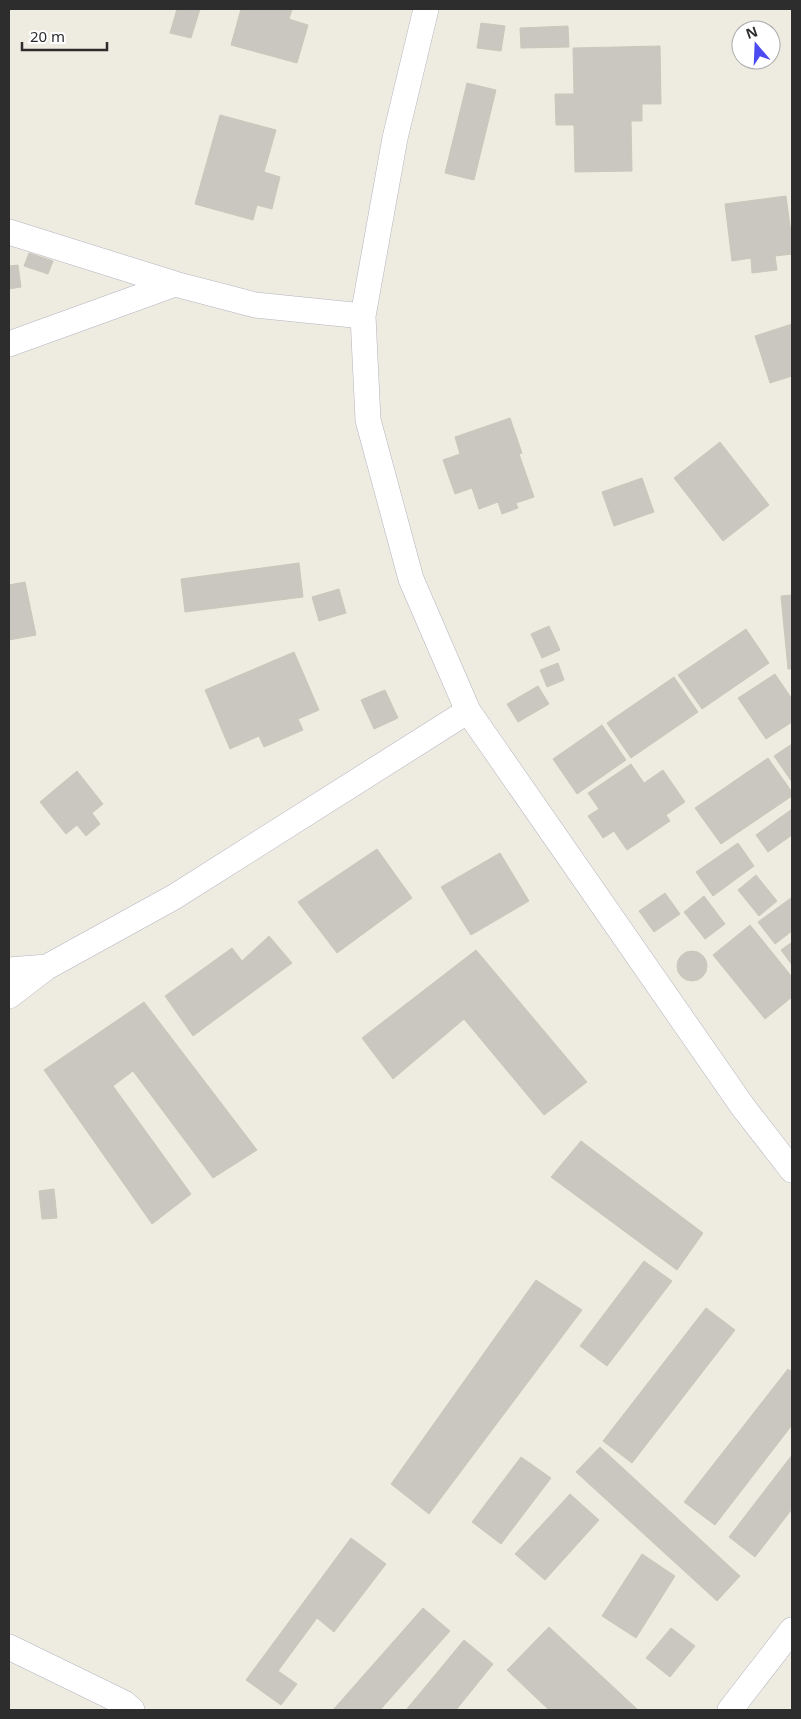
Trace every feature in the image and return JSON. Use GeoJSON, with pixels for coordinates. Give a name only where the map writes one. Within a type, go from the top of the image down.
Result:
{"type":"FeatureCollection","features":[{"type":"Feature","properties":{"kind":"street"},"geometry":{"type":"LineString","coordinates":[[426,9],[395,138],[363,316],[368,420],[412,579],[468,711],[743,1107],[792,1170]]}},
{"type":"Feature","properties":{"kind":"street"},"geometry":{"type":"LineString","coordinates":[[9,232],[175,284],[255,305],[363,316]]}},
{"type":"Feature","properties":{"kind":"street"},"geometry":{"type":"LineString","coordinates":[[9,344],[175,284]]}},
{"type":"Feature","properties":{"kind":"street"},"geometry":{"type":"LineString","coordinates":[[9,996],[47,967],[174,897],[468,711]]}},
{"type":"Feature","properties":{"kind":"street"},"geometry":{"type":"LineString","coordinates":[[9,970],[47,967]]}},
{"type":"Feature","properties":{"kind":"street"},"geometry":{"type":"LineString","coordinates":[[730,1710],[792,1630]]}},
{"type":"Feature","properties":{"kind":"street"},"geometry":{"type":"LineString","coordinates":[[9,1647],[124,1704],[132,1710]]}},
{"type":"Feature","properties":{"kind":"building"},"geometry":{"type":"Polygon","coordinates":[[[177,9],[200,9],[191,38],[170,33],[177,9]]]}},
{"type":"Feature","properties":{"kind":"building"},"geometry":{"type":"Polygon","coordinates":[[[241,9],[292,9],[289,19],[308,25],[297,63],[231,45],[241,9]]]}},
{"type":"Feature","properties":{"kind":"building"},"geometry":{"type":"Polygon","coordinates":[[[481,23],[505,26],[501,51],[477,48],[481,23]]]}},
{"type":"Feature","properties":{"kind":"building"},"geometry":{"type":"Polygon","coordinates":[[[568,26],[569,47],[521,48],[520,28],[568,26]]]}},
{"type":"Feature","properties":{"kind":"building"},"geometry":{"type":"Polygon","coordinates":[[[660,46],[661,104],[642,104],[642,121],[631,121],[632,171],[575,172],[574,125],[556,125],[555,94],[574,94],[573,48],[660,46]]]}},
{"type":"Feature","properties":{"kind":"building"},"geometry":{"type":"Polygon","coordinates":[[[467,83],[496,90],[474,180],[445,173],[467,83]]]}},
{"type":"Feature","properties":{"kind":"building"},"geometry":{"type":"Polygon","coordinates":[[[220,115],[276,130],[264,172],[280,177],[272,209],[257,205],[253,220],[195,204],[220,115]]]}},
{"type":"Feature","properties":{"kind":"building"},"geometry":{"type":"Polygon","coordinates":[[[786,196],[792,254],[775,256],[777,270],[752,273],[751,258],[732,261],[725,204],[786,196]]]}},
{"type":"Feature","properties":{"kind":"building"},"geometry":{"type":"Polygon","coordinates":[[[29,253],[53,261],[48,274],[24,266],[29,253]]]}},
{"type":"Feature","properties":{"kind":"building"},"geometry":{"type":"Polygon","coordinates":[[[18,265],[21,287],[9,289],[9,266],[18,265]]]}},
{"type":"Feature","properties":{"kind":"building"},"geometry":{"type":"Polygon","coordinates":[[[792,324],[792,376],[770,383],[755,336],[792,324]]]}},
{"type":"Feature","properties":{"kind":"building"},"geometry":{"type":"Polygon","coordinates":[[[510,418],[522,453],[519,454],[534,497],[516,503],[518,508],[502,514],[498,502],[479,509],[472,488],[455,494],[443,460],[460,454],[455,437],[510,418]]]}},
{"type":"Feature","properties":{"kind":"building"},"geometry":{"type":"Polygon","coordinates":[[[720,442],[769,505],[723,541],[674,478],[720,442]]]}},
{"type":"Feature","properties":{"kind":"building"},"geometry":{"type":"Polygon","coordinates":[[[642,478],[654,512],[614,526],[602,492],[642,478]]]}},
{"type":"Feature","properties":{"kind":"building"},"geometry":{"type":"Polygon","coordinates":[[[299,563],[303,597],[185,612],[181,579],[299,563]]]}},
{"type":"Feature","properties":{"kind":"building"},"geometry":{"type":"Polygon","coordinates":[[[25,582],[36,635],[9,640],[9,585],[25,582]]]}},
{"type":"Feature","properties":{"kind":"building"},"geometry":{"type":"Polygon","coordinates":[[[339,589],[346,613],[319,621],[312,597],[339,589]]]}},
{"type":"Feature","properties":{"kind":"building"},"geometry":{"type":"Polygon","coordinates":[[[792,595],[792,669],[788,669],[781,596],[792,595]]]}},
{"type":"Feature","properties":{"kind":"building"},"geometry":{"type":"Polygon","coordinates":[[[549,626],[560,650],[542,658],[531,634],[549,626]]]}},
{"type":"Feature","properties":{"kind":"building"},"geometry":{"type":"Polygon","coordinates":[[[746,629],[769,663],[702,709],[678,675],[746,629]]]}},
{"type":"Feature","properties":{"kind":"building"},"geometry":{"type":"Polygon","coordinates":[[[294,652],[319,710],[298,719],[303,730],[264,747],[259,736],[230,749],[205,690],[294,652]]]}},
{"type":"Feature","properties":{"kind":"building"},"geometry":{"type":"Polygon","coordinates":[[[558,663],[564,680],[547,687],[540,670],[558,663]]]}},
{"type":"Feature","properties":{"kind":"building"},"geometry":{"type":"Polygon","coordinates":[[[775,674],[792,699],[792,722],[766,739],[738,698],[775,674]]]}},
{"type":"Feature","properties":{"kind":"building"},"geometry":{"type":"Polygon","coordinates":[[[674,677],[698,712],[631,758],[607,723],[674,677]]]}},
{"type":"Feature","properties":{"kind":"building"},"geometry":{"type":"Polygon","coordinates":[[[538,686],[549,704],[518,722],[507,704],[538,686]]]}},
{"type":"Feature","properties":{"kind":"building"},"geometry":{"type":"Polygon","coordinates":[[[385,690],[398,718],[374,729],[361,700],[385,690]]]}},
{"type":"Feature","properties":{"kind":"building"},"geometry":{"type":"Polygon","coordinates":[[[602,725],[626,760],[577,794],[553,759],[602,725]]]}},
{"type":"Feature","properties":{"kind":"building"},"geometry":{"type":"Polygon","coordinates":[[[792,744],[792,782],[774,756],[792,744]]]}},
{"type":"Feature","properties":{"kind":"building"},"geometry":{"type":"Polygon","coordinates":[[[768,758],[792,792],[792,796],[721,844],[695,808],[768,758]]]}},
{"type":"Feature","properties":{"kind":"building"},"geometry":{"type":"Polygon","coordinates":[[[631,764],[644,783],[663,770],[685,802],[666,815],[670,821],[627,850],[614,831],[603,838],[588,816],[599,809],[588,793],[631,764]]]}},
{"type":"Feature","properties":{"kind":"building"},"geometry":{"type":"Polygon","coordinates":[[[77,771],[103,804],[92,813],[100,824],[86,836],[77,825],[66,834],[40,802],[77,771]]]}},
{"type":"Feature","properties":{"kind":"building"},"geometry":{"type":"Polygon","coordinates":[[[792,809],[792,835],[768,852],[756,835],[792,809]]]}},
{"type":"Feature","properties":{"kind":"building"},"geometry":{"type":"Polygon","coordinates":[[[738,843],[754,866],[713,896],[696,872],[738,843]]]}},
{"type":"Feature","properties":{"kind":"building"},"geometry":{"type":"Polygon","coordinates":[[[377,849],[412,898],[337,953],[298,902],[377,849]]]}},
{"type":"Feature","properties":{"kind":"building"},"geometry":{"type":"Polygon","coordinates":[[[500,853],[529,901],[471,935],[441,887],[500,853]]]}},
{"type":"Feature","properties":{"kind":"building"},"geometry":{"type":"Polygon","coordinates":[[[756,875],[777,901],[759,916],[738,890],[756,875]]]}},
{"type":"Feature","properties":{"kind":"building"},"geometry":{"type":"Polygon","coordinates":[[[665,893],[680,914],[654,932],[639,911],[665,893]]]}},
{"type":"Feature","properties":{"kind":"building"},"geometry":{"type":"Polygon","coordinates":[[[704,896],[725,924],[705,939],[684,912],[704,896]]]}},
{"type":"Feature","properties":{"kind":"building"},"geometry":{"type":"Polygon","coordinates":[[[791,898],[792,931],[775,944],[758,922],[791,898]]]}},
{"type":"Feature","properties":{"kind":"building"},"geometry":{"type":"Polygon","coordinates":[[[750,925],[792,977],[792,997],[765,1019],[713,955],[750,925]]]}},
{"type":"Feature","properties":{"kind":"building"},"geometry":{"type":"Polygon","coordinates":[[[269,936],[292,963],[193,1036],[165,996],[232,948],[242,961],[269,936]]]}},
{"type":"Feature","properties":{"kind":"building"},"geometry":{"type":"Polygon","coordinates":[[[792,942],[792,965],[781,950],[792,942]]]}},
{"type":"Feature","properties":{"kind":"building"},"geometry":{"type":"Polygon","coordinates":[[[476,950],[587,1082],[544,1115],[464,1019],[393,1079],[362,1038],[476,950]]]}},
{"type":"Feature","properties":{"kind":"building"},"geometry":{"type":"Polygon","coordinates":[[[692,951],[698,952],[706,960],[706,972],[698,980],[692,981],[686,980],[678,972],[677,966],[678,960],[686,952],[692,951]]]}},
{"type":"Feature","properties":{"kind":"building"},"geometry":{"type":"Polygon","coordinates":[[[144,1002],[257,1150],[213,1178],[133,1071],[113,1086],[191,1194],[152,1224],[44,1070],[144,1002]]]}},
{"type":"Feature","properties":{"kind":"building"},"geometry":{"type":"Polygon","coordinates":[[[581,1141],[703,1233],[677,1270],[551,1177],[581,1141]]]}},
{"type":"Feature","properties":{"kind":"building"},"geometry":{"type":"Polygon","coordinates":[[[54,1189],[57,1218],[42,1219],[39,1191],[54,1189]]]}},
{"type":"Feature","properties":{"kind":"building"},"geometry":{"type":"Polygon","coordinates":[[[644,1261],[672,1281],[607,1366],[580,1346],[644,1261]]]}},
{"type":"Feature","properties":{"kind":"building"},"geometry":{"type":"Polygon","coordinates":[[[536,1280],[582,1310],[429,1514],[391,1484],[536,1280]]]}},
{"type":"Feature","properties":{"kind":"building"},"geometry":{"type":"Polygon","coordinates":[[[706,1308],[735,1330],[632,1463],[603,1441],[706,1308]]]}},
{"type":"Feature","properties":{"kind":"building"},"geometry":{"type":"Polygon","coordinates":[[[788,1369],[792,1372],[792,1425],[715,1525],[684,1502],[788,1369]]]}},
{"type":"Feature","properties":{"kind":"building"},"geometry":{"type":"Polygon","coordinates":[[[600,1447],[740,1576],[717,1601],[576,1472],[600,1447]]]}},
{"type":"Feature","properties":{"kind":"building"},"geometry":{"type":"Polygon","coordinates":[[[792,1455],[792,1509],[755,1557],[729,1537],[792,1455]]]}},
{"type":"Feature","properties":{"kind":"building"},"geometry":{"type":"Polygon","coordinates":[[[521,1457],[551,1478],[501,1544],[472,1522],[521,1457]]]}},
{"type":"Feature","properties":{"kind":"building"},"geometry":{"type":"Polygon","coordinates":[[[570,1494],[599,1520],[545,1580],[515,1554],[570,1494]]]}},
{"type":"Feature","properties":{"kind":"building"},"geometry":{"type":"Polygon","coordinates":[[[351,1538],[386,1564],[334,1632],[317,1618],[278,1671],[297,1684],[281,1705],[246,1680],[351,1538]]]}},
{"type":"Feature","properties":{"kind":"building"},"geometry":{"type":"Polygon","coordinates":[[[642,1554],[675,1576],[636,1638],[602,1616],[642,1554]]]}},
{"type":"Feature","properties":{"kind":"building"},"geometry":{"type":"Polygon","coordinates":[[[423,1608],[450,1631],[380,1710],[333,1710],[423,1608]]]}},
{"type":"Feature","properties":{"kind":"building"},"geometry":{"type":"Polygon","coordinates":[[[549,1627],[638,1710],[549,1710],[507,1670],[549,1627]]]}},
{"type":"Feature","properties":{"kind":"building"},"geometry":{"type":"Polygon","coordinates":[[[671,1628],[695,1646],[670,1677],[646,1658],[671,1628]]]}},
{"type":"Feature","properties":{"kind":"building"},"geometry":{"type":"Polygon","coordinates":[[[464,1640],[493,1664],[456,1710],[406,1710],[464,1640]]]}}]}
